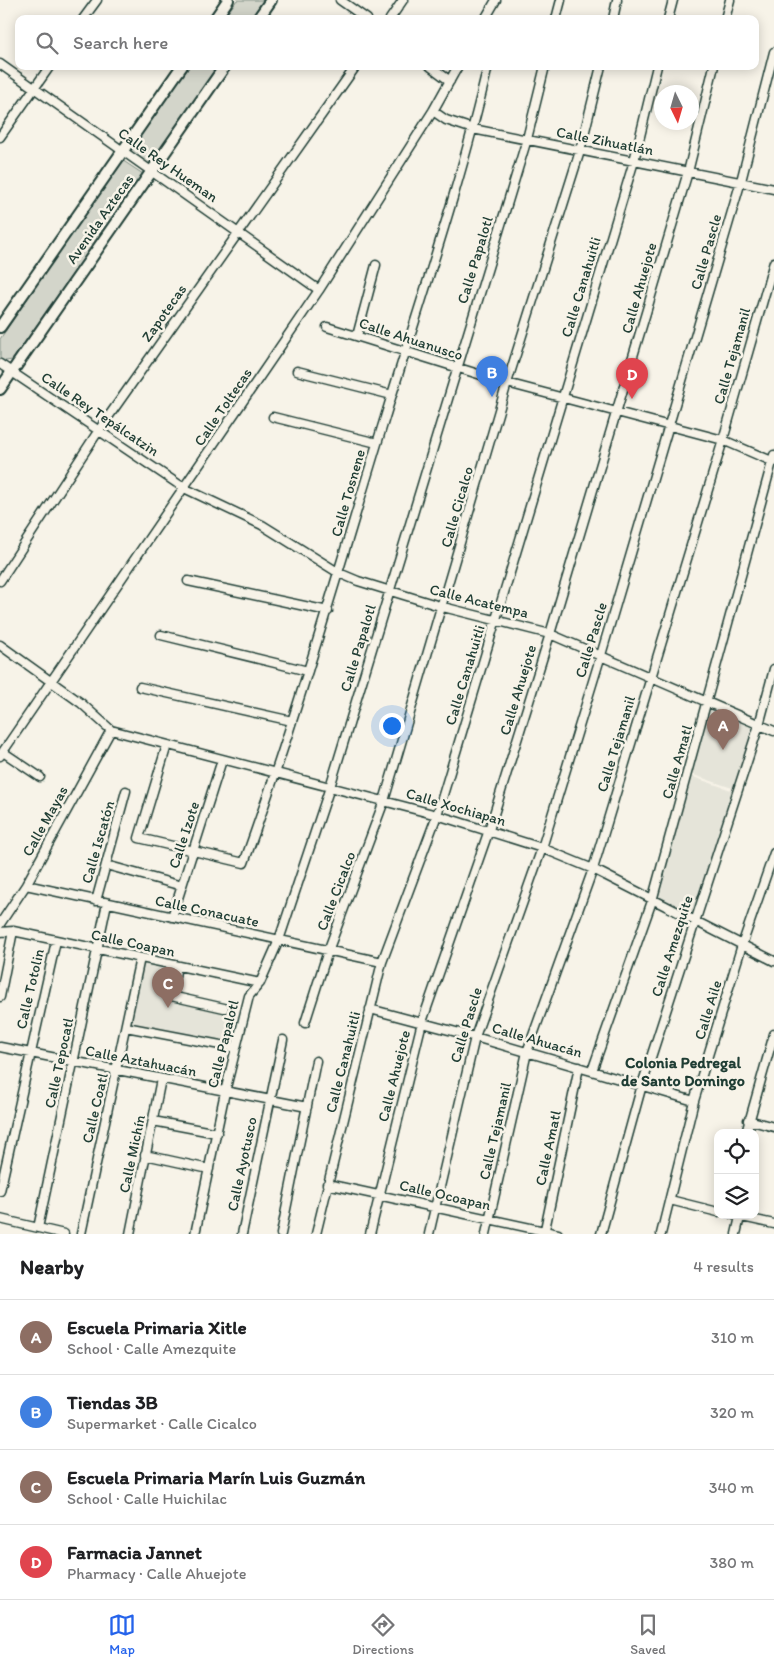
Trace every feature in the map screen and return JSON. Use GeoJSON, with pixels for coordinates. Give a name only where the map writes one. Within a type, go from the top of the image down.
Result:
{"type":"FeatureCollection","features":[{"type":"Feature","properties":{"kind":"main road"},"geometry":{"type":"LineString","coordinates":[[218,15],[228,0]]}},
{"type":"Feature","properties":{"kind":"main road"},"geometry":{"type":"LineString","coordinates":[[261,15],[271,0]]}},
{"type":"Feature","properties":{"kind":"main road","name":"Avenida Aztecas"},"geometry":{"type":"LineString","coordinates":[[0,326],[179,70]]}},
{"type":"Feature","properties":{"kind":"main road","name":"Avenida Aztecas"},"geometry":{"type":"LineString","coordinates":[[0,389],[222,70]]}},
{"type":"Feature","properties":{"kind":"street"},"geometry":{"type":"LineString","coordinates":[[86,15],[96,0]]}},
{"type":"Feature","properties":{"kind":"street"},"geometry":{"type":"LineString","coordinates":[[340,0],[361,15]]}},
{"type":"Feature","properties":{"kind":"street"},"geometry":{"type":"LineString","coordinates":[[393,15],[402,0]]}},
{"type":"Feature","properties":{"kind":"street"},"geometry":{"type":"LineString","coordinates":[[487,15],[496,0]]}},
{"type":"Feature","properties":{"kind":"street"},"geometry":{"type":"LineString","coordinates":[[557,15],[561,0]]}},
{"type":"Feature","properties":{"kind":"street"},"geometry":{"type":"LineString","coordinates":[[614,15],[617,0]]}},
{"type":"Feature","properties":{"kind":"street"},"geometry":{"type":"LineString","coordinates":[[669,15],[672,0]]}},
{"type":"Feature","properties":{"kind":"street"},"geometry":{"type":"LineString","coordinates":[[726,15],[730,0]]}},
{"type":"Feature","properties":{"kind":"street","name":"Calle Pascle"},"geometry":{"type":"LineString","coordinates":[[429,1234],[475,1037],[542,848],[601,655],[670,427],[741,181],[774,52]]}},
{"type":"Feature","properties":{"kind":"street","name":"Calle Rey Hueman"},"geometry":{"type":"LineString","coordinates":[[0,64],[238,230],[320,290]]}},
{"type":"Feature","properties":{"kind":"street"},"geometry":{"type":"LineString","coordinates":[[0,137],[47,70]]}},
{"type":"Feature","properties":{"kind":"street","name":"Zapotecas"},"geometry":{"type":"LineString","coordinates":[[0,580],[99,430],[238,230],[353,70]]}},
{"type":"Feature","properties":{"kind":"street"},"geometry":{"type":"LineString","coordinates":[[435,70],[450,81]]}},
{"type":"Feature","properties":{"kind":"street","name":"Calle Toltecas"},"geometry":{"type":"LineString","coordinates":[[2,754],[320,290],[433,111],[456,70]]}},
{"type":"Feature","properties":{"kind":"street","name":"Calle Tosnene"},"geometry":{"type":"LineString","coordinates":[[193,852],[244,863],[276,774],[328,611],[473,129],[487,70]]}},
{"type":"Feature","properties":{"kind":"street","name":"Calle Papalotl"},"geometry":{"type":"LineString","coordinates":[[195,1234],[225,1092],[249,996],[260,983],[279,940],[330,787],[456,368],[527,140],[544,70]]}},
{"type":"Feature","properties":{"kind":"street","name":"Calle Cicalco"},"geometry":{"type":"LineString","coordinates":[[305,1023],[328,951],[384,801],[443,607],[507,383],[580,151],[600,70]]}},
{"type":"Feature","properties":{"kind":"street","name":"Calle Canahuitli"},"geometry":{"type":"LineString","coordinates":[[316,1234],[382,962],[437,815],[497,620],[634,161],[656,70]]}},
{"type":"Feature","properties":{"kind":"street","name":"Calle Ahuejote"},"geometry":{"type":"LineString","coordinates":[[370,1234],[422,1022],[489,830],[550,634],[688,172],[713,70]]}},
{"type":"Feature","properties":{"kind":"street","name":"Calle Zihuatlán"},"geometry":{"type":"LineString","coordinates":[[433,111],[446,120],[473,129],[774,189]]}},
{"type":"Feature","properties":{"kind":"street","name":"Calle Tejamanil"},"geometry":{"type":"LineString","coordinates":[[486,1234],[527,1052],[593,869],[723,440],[774,262]]}},
{"type":"Feature","properties":{"kind":"street"},"geometry":{"type":"LineString","coordinates":[[357,336],[376,266]]}},
{"type":"Feature","properties":{"kind":"street","name":"Calle Ahuanusco"},"geometry":{"type":"LineString","coordinates":[[326,327],[507,383],[723,440],[773,460]]}},
{"type":"Feature","properties":{"kind":"street","name":"Calle Rey Tepálcatzin"},"geometry":{"type":"LineString","coordinates":[[0,364],[184,488]]}},
{"type":"Feature","properties":{"kind":"street"},"geometry":{"type":"LineString","coordinates":[[297,372],[392,395]]}},
{"type":"Feature","properties":{"kind":"street"},"geometry":{"type":"LineString","coordinates":[[273,417],[377,443]]}},
{"type":"Feature","properties":{"kind":"street","name":"Calle Amatl"},"geometry":{"type":"LineString","coordinates":[[592,1071],[652,901],[773,460]]}},
{"type":"Feature","properties":{"kind":"street","name":"Calle Acatempa"},"geometry":{"type":"LineString","coordinates":[[184,488],[269,529],[339,573],[390,592],[550,634],[651,676],[774,731]]}},
{"type":"Feature","properties":{"kind":"street"},"geometry":{"type":"LineString","coordinates":[[188,581],[328,611]]}},
{"type":"Feature","properties":{"kind":"street"},"geometry":{"type":"LineString","coordinates":[[161,635],[308,671]]}},
{"type":"Feature","properties":{"kind":"street"},"geometry":{"type":"LineString","coordinates":[[0,645],[81,703],[112,730]]}},
{"type":"Feature","properties":{"kind":"street","name":"Calle Amezquite"},"geometry":{"type":"LineString","coordinates":[[601,1234],[642,1085],[759,725],[774,669]]}},
{"type":"Feature","properties":{"kind":"street"},"geometry":{"type":"LineString","coordinates":[[140,687],[292,721]]}},
{"type":"Feature","properties":{"kind":"street","name":"Calle Xochiapan"},"geometry":{"type":"LineString","coordinates":[[112,730],[437,815],[542,848],[593,869],[652,901],[774,961]]}},
{"type":"Feature","properties":{"kind":"street","name":"Calle Mayas"},"geometry":{"type":"LineString","coordinates":[[0,924],[26,885],[112,730]]}},
{"type":"Feature","properties":{"kind":"street"},"geometry":{"type":"LineString","coordinates":[[167,745],[139,838],[193,852]]}},
{"type":"Feature","properties":{"kind":"street"},"geometry":{"type":"LineString","coordinates":[[2,754],[40,777]]}},
{"type":"Feature","properties":{"kind":"street","name":"Calle Izote"},"geometry":{"type":"LineString","coordinates":[[172,918],[222,760]]}},
{"type":"Feature","properties":{"kind":"street","name":"Calle Iscatón"},"geometry":{"type":"LineString","coordinates":[[96,900],[126,791]]}},
{"type":"Feature","properties":{"kind":"street","name":"Calle Aile"},"geometry":{"type":"LineString","coordinates":[[661,1234],[694,1101],[742,945],[774,854]]}},
{"type":"Feature","properties":{"kind":"street"},"geometry":{"type":"LineString","coordinates":[[106,865],[182,886]]}},
{"type":"Feature","properties":{"kind":"street","name":"Calle Conacuate"},"geometry":{"type":"LineString","coordinates":[[26,885],[382,962]]}},
{"type":"Feature","properties":{"kind":"street","name":"Calle Tepocatl"},"geometry":{"type":"LineString","coordinates":[[38,1228],[107,903]]}},
{"type":"Feature","properties":{"kind":"street"},"geometry":{"type":"LineString","coordinates":[[0,997],[14,931]]}},
{"type":"Feature","properties":{"kind":"street","name":"Calle Coapan"},"geometry":{"type":"LineString","coordinates":[[0,932],[14,931],[260,983]]}},
{"type":"Feature","properties":{"kind":"street","name":"Calle Totolin"},"geometry":{"type":"LineString","coordinates":[[0,1191],[56,941]]}},
{"type":"Feature","properties":{"kind":"street","name":"Calle Coatl"},"geometry":{"type":"LineString","coordinates":[[81,1234],[118,1071],[140,958]]}},
{"type":"Feature","properties":{"kind":"street"},"geometry":{"type":"LineString","coordinates":[[177,966],[171,996],[224,1008]]}},
{"type":"Feature","properties":{"kind":"street","name":"Calle Ahuacán"},"geometry":{"type":"LineString","coordinates":[[370,1009],[475,1037],[694,1101]]}},
{"type":"Feature","properties":{"kind":"street"},"geometry":{"type":"LineString","coordinates":[[126,1028],[236,1048]]}},
{"type":"Feature","properties":{"kind":"street"},"geometry":{"type":"LineString","coordinates":[[747,1129],[774,1034]]}},
{"type":"Feature","properties":{"kind":"street","name":"Calle Ayotusco"},"geometry":{"type":"LineString","coordinates":[[242,1234],[283,1040]]}},
{"type":"Feature","properties":{"kind":"street","name":"Calle Aztahuacán"},"geometry":{"type":"LineString","coordinates":[[0,1047],[306,1107]]}},
{"type":"Feature","properties":{"kind":"street"},"geometry":{"type":"LineString","coordinates":[[281,1234],[316,1061]]}},
{"type":"Feature","properties":{"kind":"street","name":"Calle Amatl"},"geometry":{"type":"LineString","coordinates":[[544,1232],[579,1067]]}},
{"type":"Feature","properties":{"kind":"street","name":"Calle Michín"},"geometry":{"type":"LineString","coordinates":[[130,1234],[161,1080]]}},
{"type":"Feature","properties":{"kind":"street"},"geometry":{"type":"LineString","coordinates":[[748,1120],[774,1127]]}},
{"type":"Feature","properties":{"kind":"street"},"geometry":{"type":"LineString","coordinates":[[152,1121],[216,1133]]}},
{"type":"Feature","properties":{"kind":"street"},"geometry":{"type":"LineString","coordinates":[[145,1155],[209,1169]]}},
{"type":"Feature","properties":{"kind":"street","name":"Calle Ocoapan"},"geometry":{"type":"LineString","coordinates":[[327,1184],[558,1234]]}},
{"type":"Feature","properties":{"kind":"street"},"geometry":{"type":"LineString","coordinates":[[670,1200],[714,1211]]}},
{"type":"Feature","properties":{"kind":"street"},"geometry":{"type":"LineString","coordinates":[[0,1219],[64,1234]]}},
{"type":"Feature","properties":{"kind":"street"},"geometry":{"type":"LineString","coordinates":[[736,1234],[737,1219]]}},
{"type":"Feature","properties":{"kind":"street"},"geometry":{"type":"LineString","coordinates":[[751,1219],[774,1224]]}},
{"type":"Feature","properties":{"kind":"shaded area"},"geometry":{"type":"Polygon","coordinates":[[[237,0],[266,0],[255,15],[226,15],[237,0]]]}},
{"type":"Feature","properties":{"kind":"shaded area"},"geometry":{"type":"Polygon","coordinates":[[[185,70],[216,70],[150,165],[128,149],[185,70]]]}},
{"type":"Feature","properties":{"kind":"shaded area"},"geometry":{"type":"Polygon","coordinates":[[[122,160],[143,174],[12,360],[0,362],[0,339],[122,160]]]}},
{"type":"Feature","properties":{"kind":"shaded area"},"geometry":{"type":"Polygon","coordinates":[[[710,706],[756,726],[735,789],[691,774],[710,706]]]}},
{"type":"Feature","properties":{"kind":"shaded area"},"geometry":{"type":"Polygon","coordinates":[[[690,776],[734,791],[692,916],[656,900],[690,776]]]}},
{"type":"Feature","properties":{"kind":"shaded area"},"geometry":{"type":"Polygon","coordinates":[[[142,962],[174,968],[168,1001],[238,1014],[232,1044],[130,1025],[142,962]]]}},
{"type":"Feature","properties":{"kind":"place","name":"Tiendas 3B"},"geometry":{"type":"Point","coordinates":[492,397]}},
{"type":"Feature","properties":{"kind":"place","name":"Farmacia Jannet"},"geometry":{"type":"Point","coordinates":[632,399]}},
{"type":"Feature","properties":{"kind":"place","name":"Escuela Primaria Xitle"},"geometry":{"type":"Point","coordinates":[723,750]}},
{"type":"Feature","properties":{"kind":"place","name":"Escuela Primaria Marín Luis Guzmán"},"geometry":{"type":"Point","coordinates":[168,1008]}},
{"type":"Feature","properties":{"kind":"district","name":"Colonia Pedregal de Santo Domingo"},"geometry":{"type":"Point","coordinates":[683,1071]}}]}
